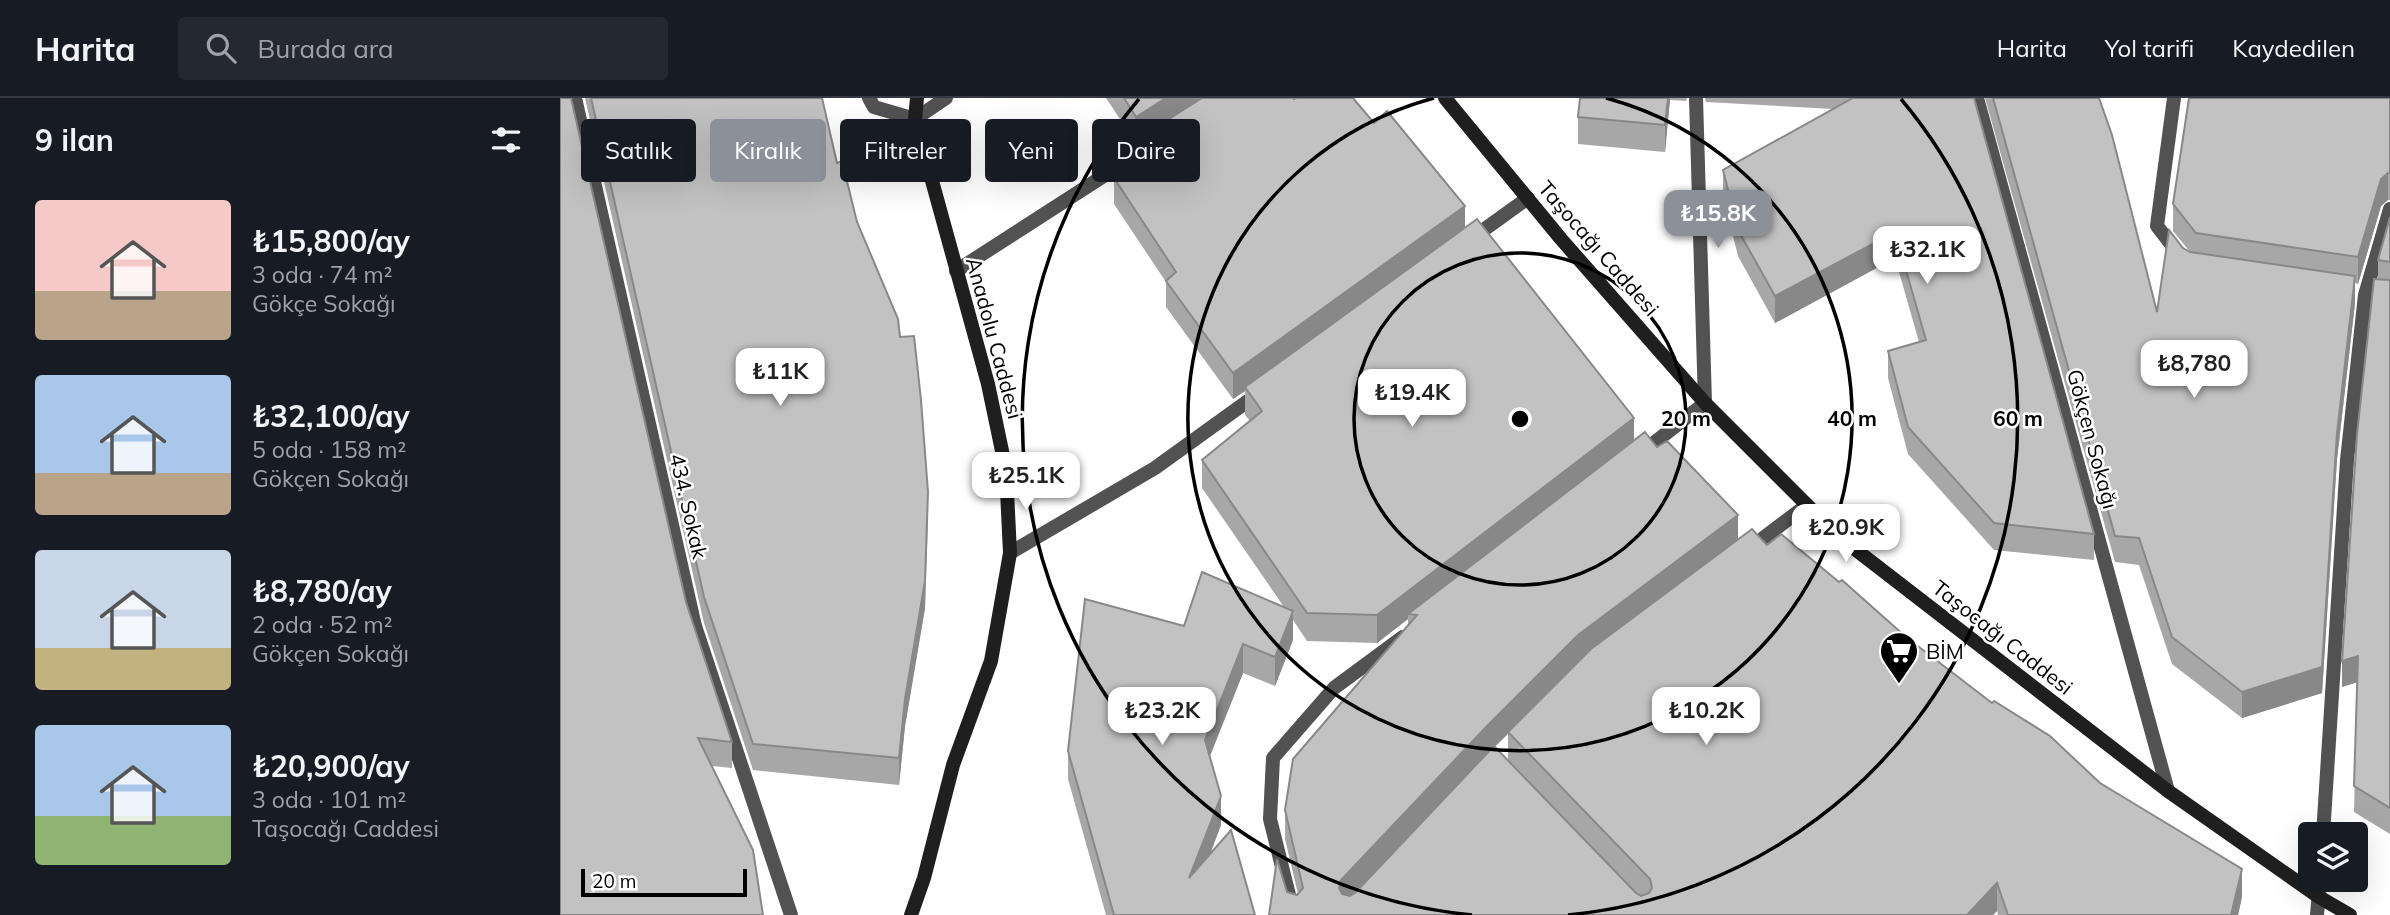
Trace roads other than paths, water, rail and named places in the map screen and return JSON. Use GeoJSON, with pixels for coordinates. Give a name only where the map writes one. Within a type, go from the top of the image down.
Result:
{"type":"FeatureCollection","features":[{"type":"Feature","properties":{"kind":"main road","name":"Anadolu Caddesi"},"geometry":{"type":"LineString","coordinates":[[915,119],[917,98]]}},
{"type":"Feature","properties":{"kind":"main road","name":"Taşocağı Caddesi"},"geometry":{"type":"LineString","coordinates":[[1447,99],[1528,198],[1705,403],[1838,536],[2168,791],[2319,897],[2350,915]]}},
{"type":"Feature","properties":{"kind":"main road","name":"Anadolu Caddesi"},"geometry":{"type":"LineString","coordinates":[[911,915],[924,878],[953,765],[991,661],[1010,554],[1006,470],[988,384],[932,182]]}},
{"type":"Feature","properties":{"kind":"street","name":"434. Sokak"},"geometry":{"type":"LineString","coordinates":[[575,98],[695,626],[791,915]]}},
{"type":"Feature","properties":{"kind":"street"},"geometry":{"type":"LineString","coordinates":[[869,98],[874,107],[915,119],[946,98]]}},
{"type":"Feature","properties":{"kind":"street"},"geometry":{"type":"LineString","coordinates":[[1628,463],[1705,403],[1696,98]]}},
{"type":"Feature","properties":{"kind":"street","name":"Gökçen Sokağı"},"geometry":{"type":"LineString","coordinates":[[1978,98],[2168,791]]}},
{"type":"Feature","properties":{"kind":"street"},"geometry":{"type":"LineString","coordinates":[[2174,98],[2157,226],[2191,269]]}},
{"type":"Feature","properties":{"kind":"street"},"geometry":{"type":"LineString","coordinates":[[956,271],[1094,182]]}},
{"type":"Feature","properties":{"kind":"street"},"geometry":{"type":"LineString","coordinates":[[1460,247],[1528,198]]}},
{"type":"Feature","properties":{"kind":"street"},"geometry":{"type":"LineString","coordinates":[[2324,822],[2347,460],[2365,295],[2390,209]]}},
{"type":"Feature","properties":{"kind":"street"},"geometry":{"type":"LineString","coordinates":[[1010,554],[1155,468],[1268,386]]}},
{"type":"Feature","properties":{"kind":"street"},"geometry":{"type":"LineString","coordinates":[[1730,563],[1807,505]]}},
{"type":"Feature","properties":{"kind":"street"},"geometry":{"type":"LineString","coordinates":[[1294,915],[1270,819],[1273,758],[1334,688],[1419,625]]}},
{"type":"Feature","properties":{"kind":"street"},"geometry":{"type":"LineString","coordinates":[[2317,915],[2319,892]]}},
{"type":"Feature","properties":{"kind":"place","name":"BİM"},"geometry":{"type":"Point","coordinates":[1899,685]}}]}
